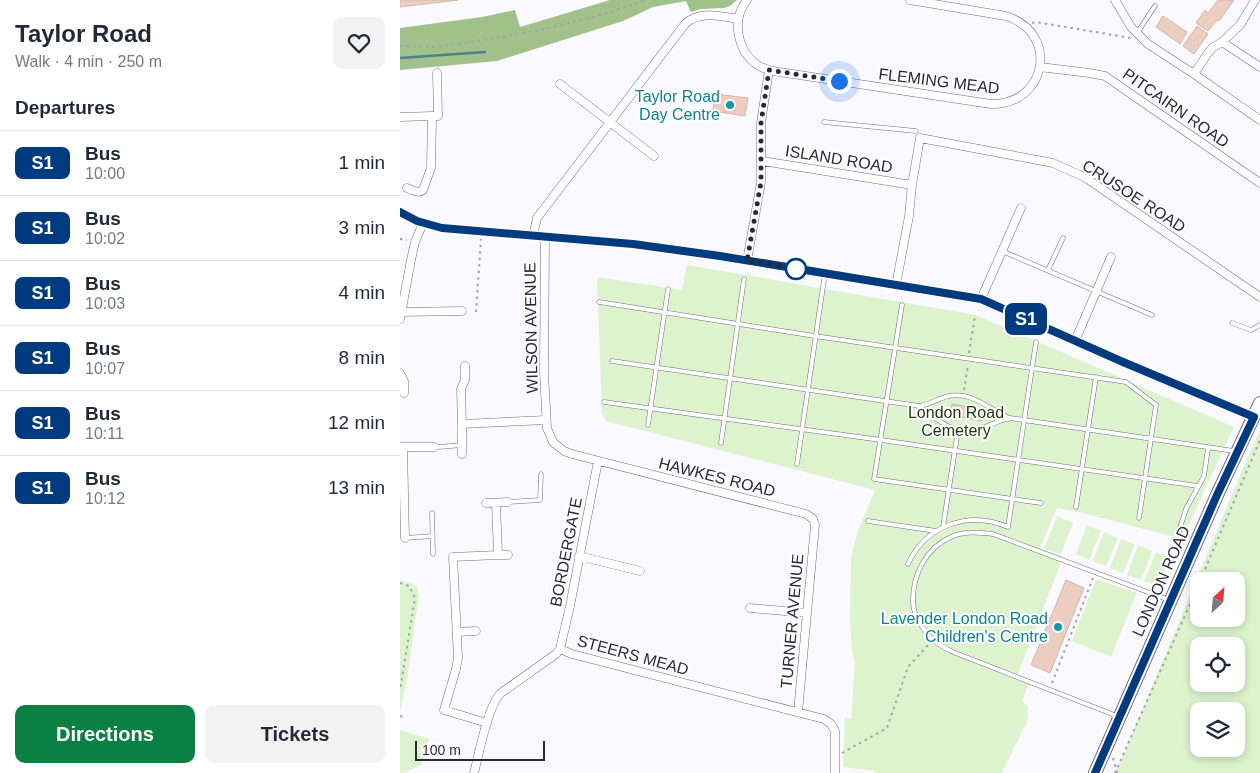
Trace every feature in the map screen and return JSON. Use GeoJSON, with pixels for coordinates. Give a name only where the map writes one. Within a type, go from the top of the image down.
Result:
{"type":"FeatureCollection","features":[{"type":"Feature","properties":{"kind":"main road","name":"LONDON ROAD"},"geometry":{"type":"LineString","coordinates":[[1095,773],[1260,403]]}},
{"type":"Feature","properties":{"kind":"street"},"geometry":{"type":"LineString","coordinates":[[533,236],[538,218],[688,21],[707,15],[738,19],[747,0]]}},
{"type":"Feature","properties":{"kind":"street"},"geometry":{"type":"LineString","coordinates":[[910,0],[1015,19],[1031,32],[1038,44],[1041,60],[1040,67]]}},
{"type":"Feature","properties":{"kind":"street"},"geometry":{"type":"LineString","coordinates":[[1115,0],[1131,28],[1148,44],[1260,120]]}},
{"type":"Feature","properties":{"kind":"street"},"geometry":{"type":"LineString","coordinates":[[1194,74],[1212,48],[1222,42],[1240,25],[1255,0]]}},
{"type":"Feature","properties":{"kind":"street","name":"FLEMING MEAD"},"geometry":{"type":"LineString","coordinates":[[738,19],[738,33],[747,55],[759,66],[786,73],[1000,104],[1013,100],[1027,91],[1033,84],[1040,67]]}},
{"type":"Feature","properties":{"kind":"street"},"geometry":{"type":"LineString","coordinates":[[1222,42],[1260,67]]}},
{"type":"Feature","properties":{"kind":"street","name":"PITCAIRN ROAD"},"geometry":{"type":"LineString","coordinates":[[1040,67],[1105,76],[1260,183]]}},
{"type":"Feature","properties":{"kind":"street"},"geometry":{"type":"LineString","coordinates":[[747,261],[761,182],[761,123],[769,70]]}},
{"type":"Feature","properties":{"kind":"street"},"geometry":{"type":"LineString","coordinates":[[400,117],[438,116],[437,73]]}},
{"type":"Feature","properties":{"kind":"street"},"geometry":{"type":"LineString","coordinates":[[560,84],[654,156]]}},
{"type":"Feature","properties":{"kind":"street"},"geometry":{"type":"LineString","coordinates":[[407,188],[421,192],[431,168],[432,116]]}},
{"type":"Feature","properties":{"kind":"street"},"geometry":{"type":"LineString","coordinates":[[896,285],[909,216],[918,134]]}},
{"type":"Feature","properties":{"kind":"street","name":"CRUSOE ROAD"},"geometry":{"type":"LineString","coordinates":[[918,134],[1053,163],[1066,168],[1086,178],[1260,297]]}},
{"type":"Feature","properties":{"kind":"street","name":"ISLAND ROAD"},"geometry":{"type":"LineString","coordinates":[[762,161],[912,185]]}},
{"type":"Feature","properties":{"kind":"street"},"geometry":{"type":"LineString","coordinates":[[981,299],[1021,208]]}},
{"type":"Feature","properties":{"kind":"street"},"geometry":{"type":"LineString","coordinates":[[400,212],[423,223],[442,228],[633,244],[981,299],[1254,417]]}},
{"type":"Feature","properties":{"kind":"street"},"geometry":{"type":"LineString","coordinates":[[423,223],[411,260],[401,316],[462,311]]}},
{"type":"Feature","properties":{"kind":"street","name":"WILSON AVENUE"},"geometry":{"type":"LineString","coordinates":[[545,237],[544,354],[548,434],[553,442],[564,451],[598,461]]}},
{"type":"Feature","properties":{"kind":"street"},"geometry":{"type":"LineString","coordinates":[[1075,341],[1111,257]]}},
{"type":"Feature","properties":{"kind":"street"},"geometry":{"type":"LineString","coordinates":[[462,450],[461,389],[465,380],[465,366]]}},
{"type":"Feature","properties":{"kind":"street"},"geometry":{"type":"LineString","coordinates":[[400,373],[404,381],[404,393]]}},
{"type":"Feature","properties":{"kind":"street"},"geometry":{"type":"LineString","coordinates":[[462,424],[546,420]]}},
{"type":"Feature","properties":{"kind":"street"},"geometry":{"type":"LineString","coordinates":[[405,538],[402,525],[401,447],[436,447]]}},
{"type":"Feature","properties":{"kind":"street","name":"HAWKES ROAD"},"geometry":{"type":"LineString","coordinates":[[598,461],[806,514],[812,517],[814,533]]}},
{"type":"Feature","properties":{"kind":"street","name":"BORDERGATE"},"geometry":{"type":"LineString","coordinates":[[560,649],[598,461]]}},
{"type":"Feature","properties":{"kind":"street"},"geometry":{"type":"LineString","coordinates":[[496,502],[498,555]]}},
{"type":"Feature","properties":{"kind":"street"},"geometry":{"type":"LineString","coordinates":[[486,503],[508,502]]}},
{"type":"Feature","properties":{"kind":"street","name":"TURNER AVENUE"},"geometry":{"type":"LineString","coordinates":[[798,712],[814,533]]}},
{"type":"Feature","properties":{"kind":"street"},"geometry":{"type":"LineString","coordinates":[[453,548],[458,658],[444,710],[487,723]]}},
{"type":"Feature","properties":{"kind":"street"},"geometry":{"type":"LineString","coordinates":[[454,557],[508,555]]}},
{"type":"Feature","properties":{"kind":"street"},"geometry":{"type":"LineString","coordinates":[[579,556],[640,571]]}},
{"type":"Feature","properties":{"kind":"street"},"geometry":{"type":"LineString","coordinates":[[750,608],[807,613]]}},
{"type":"Feature","properties":{"kind":"street"},"geometry":{"type":"LineString","coordinates":[[457,632],[476,631]]}},
{"type":"Feature","properties":{"kind":"street","name":"STEERS MEAD"},"geometry":{"type":"LineString","coordinates":[[474,773],[493,703],[498,696],[556,654],[560,649],[572,654],[824,719],[831,724],[835,731],[836,757]]}},
{"type":"Feature","properties":{"kind":"street"},"geometry":{"type":"LineString","coordinates":[[835,773],[836,757]]}},
{"type":"Feature","properties":{"kind":"lane"},"geometry":{"type":"LineString","coordinates":[[1137,34],[1155,6]]}},
{"type":"Feature","properties":{"kind":"lane"},"geometry":{"type":"LineString","coordinates":[[824,122],[918,134]]}},
{"type":"Feature","properties":{"kind":"lane"},"geometry":{"type":"LineString","coordinates":[[1048,270],[1063,238]]}},
{"type":"Feature","properties":{"kind":"lane"},"geometry":{"type":"LineString","coordinates":[[1002,251],[1152,315]]}},
{"type":"Feature","properties":{"kind":"lane"},"geometry":{"type":"LineString","coordinates":[[797,464],[825,273]]}},
{"type":"Feature","properties":{"kind":"lane"},"geometry":{"type":"LineString","coordinates":[[721,443],[744,279]]}},
{"type":"Feature","properties":{"kind":"lane"},"geometry":{"type":"LineString","coordinates":[[648,425],[668,290]]}},
{"type":"Feature","properties":{"kind":"lane"},"geometry":{"type":"LineString","coordinates":[[599,302],[1126,382],[1156,405],[1139,518]]}},
{"type":"Feature","properties":{"kind":"lane"},"geometry":{"type":"LineString","coordinates":[[902,305],[874,479],[1041,503]]}},
{"type":"Feature","properties":{"kind":"lane"},"geometry":{"type":"LineString","coordinates":[[1232,323],[1251,330],[1260,325]]}},
{"type":"Feature","properties":{"kind":"lane"},"geometry":{"type":"LineString","coordinates":[[908,564],[917,548],[928,536],[955,522],[977,520],[999,523],[1008,527],[1036,342]]}},
{"type":"Feature","properties":{"kind":"lane"},"geometry":{"type":"LineString","coordinates":[[612,361],[919,406],[941,398],[963,395],[983,403],[1001,415],[1024,421],[1238,452]]}},
{"type":"Feature","properties":{"kind":"lane"},"geometry":{"type":"LineString","coordinates":[[1076,507],[1096,377]]}},
{"type":"Feature","properties":{"kind":"lane"},"geometry":{"type":"LineString","coordinates":[[604,402],[1198,486]]}},
{"type":"Feature","properties":{"kind":"lane"},"geometry":{"type":"LineString","coordinates":[[919,406],[950,428],[958,430],[976,429],[1010,418]]}},
{"type":"Feature","properties":{"kind":"lane"},"geometry":{"type":"LineString","coordinates":[[943,527],[958,430]]}},
{"type":"Feature","properties":{"kind":"lane"},"geometry":{"type":"LineString","coordinates":[[436,447],[462,450]]}},
{"type":"Feature","properties":{"kind":"lane"},"geometry":{"type":"LineString","coordinates":[[1178,534],[1186,509],[1204,476],[1208,448]]}},
{"type":"Feature","properties":{"kind":"lane"},"geometry":{"type":"LineString","coordinates":[[508,502],[540,500],[542,474]]}},
{"type":"Feature","properties":{"kind":"lane"},"geometry":{"type":"LineString","coordinates":[[432,513],[434,554]]}},
{"type":"Feature","properties":{"kind":"lane"},"geometry":{"type":"LineString","coordinates":[[868,521],[936,531]]}},
{"type":"Feature","properties":{"kind":"lane"},"geometry":{"type":"LineString","coordinates":[[1118,719],[1112,714],[943,648],[923,629],[916,618],[913,593],[914,580],[918,570],[934,547],[949,538],[969,532],[993,534],[1171,600]]}},
{"type":"Feature","properties":{"kind":"lane"},"geometry":{"type":"LineString","coordinates":[[405,538],[433,536]]}},
{"type":"Feature","properties":{"kind":"path"},"geometry":{"type":"LineString","coordinates":[[400,46],[434,47],[540,30],[608,13],[646,0]]}},
{"type":"Feature","properties":{"kind":"path"},"geometry":{"type":"LineString","coordinates":[[1022,24],[1036,22],[1144,40]]}},
{"type":"Feature","properties":{"kind":"path"},"geometry":{"type":"LineString","coordinates":[[476,312],[481,232]]}},
{"type":"Feature","properties":{"kind":"path"},"geometry":{"type":"LineString","coordinates":[[400,239],[411,241]]}},
{"type":"Feature","properties":{"kind":"path"},"geometry":{"type":"LineString","coordinates":[[1203,572],[1260,440]]}},
{"type":"Feature","properties":{"kind":"path"},"geometry":{"type":"LineString","coordinates":[[1050,687],[1094,574]]}},
{"type":"Feature","properties":{"kind":"path"},"geometry":{"type":"LineString","coordinates":[[400,583],[409,586],[415,598],[400,690]]}},
{"type":"Feature","properties":{"kind":"path"},"geometry":{"type":"LineString","coordinates":[[1116,772],[1190,603]]}},
{"type":"Feature","properties":{"kind":"path"},"geometry":{"type":"LineString","coordinates":[[836,757],[887,728],[908,667],[933,640]]}},
{"type":"Feature","properties":{"kind":"path"},"geometry":{"type":"LineString","coordinates":[[400,716],[406,718]]}},
{"type":"Feature","properties":{"kind":"path"},"geometry":{"type":"LineString","coordinates":[[1112,758],[1116,772]]}},
{"type":"Feature","properties":{"kind":"green space"},"geometry":{"type":"Polygon","coordinates":[[[610,0],[737,0],[724,8],[701,9],[691,12],[686,1],[653,7],[623,21],[497,61],[400,70],[400,28],[482,17],[515,10],[520,27],[610,0]]]}},
{"type":"Feature","properties":{"kind":"green space","name":"London Road Cemetery"},"geometry":{"type":"Polygon","coordinates":[[[687,265],[976,315],[1234,427],[1182,539],[1057,508],[1040,548],[1063,557],[1016,679],[1028,684],[1022,702],[1028,706],[1028,719],[1002,773],[874,773],[874,771],[843,767],[845,718],[851,719],[855,664],[850,623],[851,559],[857,533],[875,490],[606,421],[602,413],[597,277],[682,290],[687,265]]]}},
{"type":"Feature","properties":{"kind":"green space"},"geometry":{"type":"Polygon","coordinates":[[[1260,430],[1260,773],[1116,773],[1190,595],[1190,628],[1245,628],[1245,572],[1200,572],[1260,430]]]}},
{"type":"Feature","properties":{"kind":"green space"},"geometry":{"type":"Polygon","coordinates":[[[1057,516],[1073,523],[1061,554],[1044,549],[1057,516]]]}},
{"type":"Feature","properties":{"kind":"green space"},"geometry":{"type":"Polygon","coordinates":[[[1087,525],[1101,531],[1089,560],[1076,554],[1087,525]]]}},
{"type":"Feature","properties":{"kind":"green space"},"geometry":{"type":"Polygon","coordinates":[[[1104,532],[1118,538],[1106,566],[1093,561],[1104,532]]]}},
{"type":"Feature","properties":{"kind":"green space"},"geometry":{"type":"Polygon","coordinates":[[[1121,539],[1135,544],[1123,573],[1110,568],[1121,539]]]}},
{"type":"Feature","properties":{"kind":"green space"},"geometry":{"type":"Polygon","coordinates":[[[1138,545],[1152,551],[1141,580],[1127,575],[1138,545]]]}},
{"type":"Feature","properties":{"kind":"green space"},"geometry":{"type":"Polygon","coordinates":[[[1156,552],[1169,557],[1158,586],[1144,581],[1156,552]]]}},
{"type":"Feature","properties":{"kind":"green space"},"geometry":{"type":"Polygon","coordinates":[[[1096,579],[1137,593],[1111,657],[1072,641],[1096,579]]]}},
{"type":"Feature","properties":{"kind":"green space"},"geometry":{"type":"Polygon","coordinates":[[[400,580],[417,587],[419,595],[400,713],[400,580]]]}},
{"type":"Feature","properties":{"kind":"green space"},"geometry":{"type":"Polygon","coordinates":[[[400,730],[429,739],[421,765],[404,773],[400,773],[400,730]]]}},
{"type":"Feature","properties":{"kind":"building"},"geometry":{"type":"Polygon","coordinates":[[[400,0],[458,0],[400,7],[400,0]]]}},
{"type":"Feature","properties":{"kind":"building"},"geometry":{"type":"Polygon","coordinates":[[[1218,0],[1234,0],[1219,21],[1217,20],[1208,31],[1196,23],[1205,10],[1208,13],[1218,0]]]}},
{"type":"Feature","properties":{"kind":"building"},"geometry":{"type":"Polygon","coordinates":[[[1163,16],[1187,32],[1180,44],[1156,27],[1163,16]]]}},
{"type":"Feature","properties":{"kind":"building"},"geometry":{"type":"Polygon","coordinates":[[[1197,26],[1208,34],[1194,54],[1183,46],[1197,26]]]}},
{"type":"Feature","properties":{"kind":"building","name":"Taylor Road Day Centre"},"geometry":{"type":"Polygon","coordinates":[[[715,94],[748,98],[745,116],[713,111],[715,94]]]}},
{"type":"Feature","properties":{"kind":"building"},"geometry":{"type":"Polygon","coordinates":[[[952,404],[984,410],[982,421],[950,415],[952,404]]]}},
{"type":"Feature","properties":{"kind":"building","name":"Lavender London Road Children's Centre"},"geometry":{"type":"Polygon","coordinates":[[[1066,580],[1084,588],[1050,673],[1031,665],[1066,580]]]}},
{"type":"Feature","properties":{"kind":"waterway"},"geometry":{"type":"LineString","coordinates":[[400,58],[485,52]]}},
{"type":"Feature","properties":{"kind":"bus line","name":"S1"},"geometry":{"type":"LineString","coordinates":[[400,212],[417,221],[442,228],[633,244],[720,256],[981,299],[1254,417],[1217,495],[1095,773]]}},
{"type":"Feature","properties":{"kind":"place","name":"Taylor Road Day Centre"},"geometry":{"type":"Point","coordinates":[730,105]}},
{"type":"Feature","properties":{"kind":"place","name":"Lavender London Road Children's Centre"},"geometry":{"type":"Point","coordinates":[1058,627]}},
{"type":"Feature","properties":{"kind":"route"},"geometry":{"type":"LineString","coordinates":[[796,269],[805,270],[747,261],[761,182],[761,123],[769,70],[839,81]]}}]}
